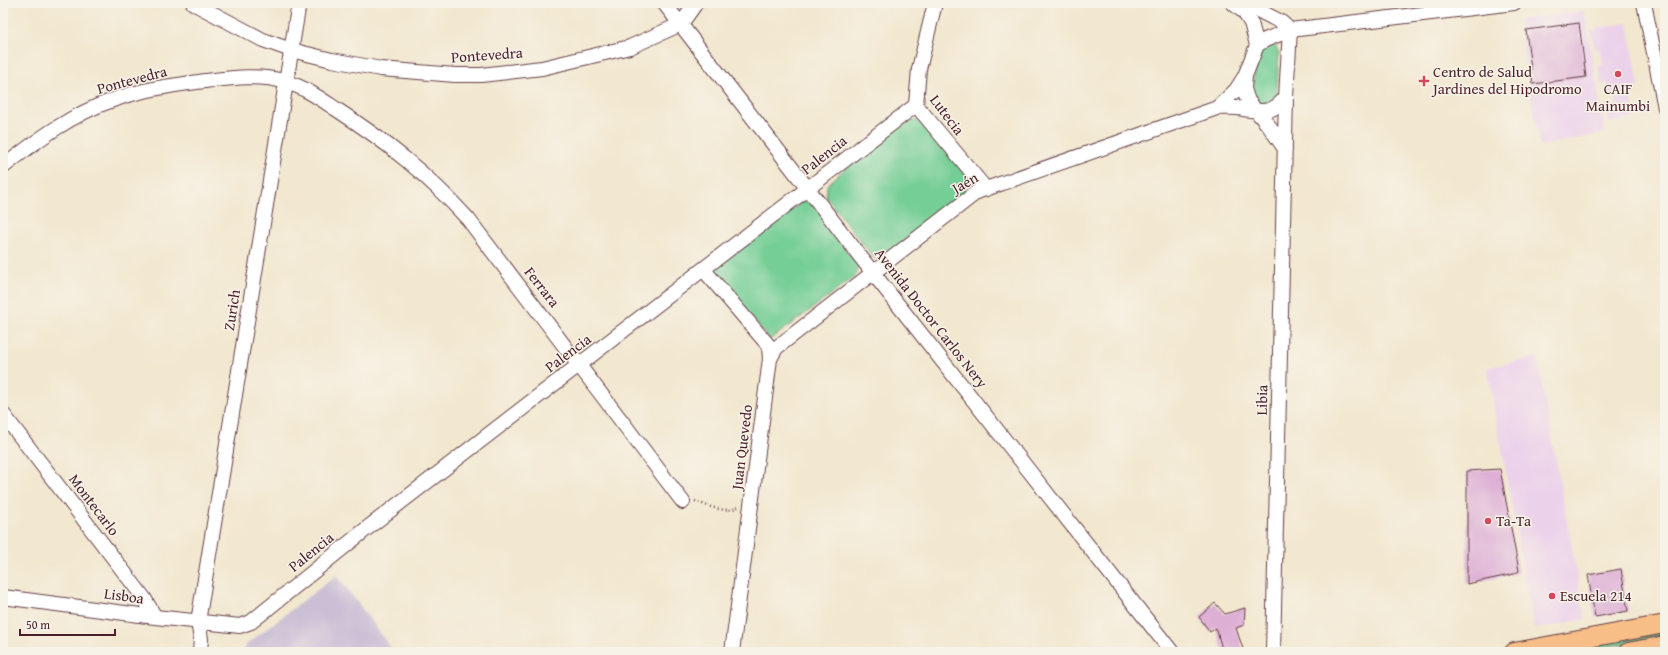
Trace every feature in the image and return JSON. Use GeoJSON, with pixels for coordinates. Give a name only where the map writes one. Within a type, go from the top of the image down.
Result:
{"type":"FeatureCollection","features":[{"type":"Feature","properties":{"kind":"main road"},"geometry":{"type":"LineString","coordinates":[[1514,652],[1665,624]]}},
{"type":"Feature","properties":{"kind":"main road"},"geometry":{"type":"LineString","coordinates":[[1628,652],[1655,649]]}},
{"type":"Feature","properties":{"kind":"street"},"geometry":{"type":"LineString","coordinates":[[193,3],[263,40],[291,50]]}},
{"type":"Feature","properties":{"kind":"street","name":"Zurich"},"geometry":{"type":"LineString","coordinates":[[200,652],[202,639],[198,622],[299,3]]}},
{"type":"Feature","properties":{"kind":"street","name":"Avenida Doctor Carlos Nery"},"geometry":{"type":"LineString","coordinates":[[664,3],[873,273],[1172,652]]}},
{"type":"Feature","properties":{"kind":"street"},"geometry":{"type":"LineString","coordinates":[[681,24],[696,3]]}},
{"type":"Feature","properties":{"kind":"street","name":"Lutecia"},"geometry":{"type":"LineString","coordinates":[[935,3],[919,68],[916,106],[986,189]]}},
{"type":"Feature","properties":{"kind":"street"},"geometry":{"type":"LineString","coordinates":[[1234,3],[1244,12],[1250,23],[1257,45]]}},
{"type":"Feature","properties":{"kind":"street"},"geometry":{"type":"LineString","coordinates":[[1244,3],[1281,22],[1290,30]]}},
{"type":"Feature","properties":{"kind":"street"},"geometry":{"type":"LineString","coordinates":[[1285,149],[1269,126],[1248,101],[1244,89],[1245,76],[1257,45],[1264,40],[1290,30],[1514,3]]}},
{"type":"Feature","properties":{"kind":"street"},"geometry":{"type":"LineString","coordinates":[[1644,3],[1660,57],[1665,108]]}},
{"type":"Feature","properties":{"kind":"street","name":"Pontevedra"},"geometry":{"type":"LineString","coordinates":[[291,50],[332,60],[381,69],[455,75],[482,74],[542,68],[630,48],[681,24]]}},
{"type":"Feature","properties":{"kind":"street","name":"Libia"},"geometry":{"type":"LineString","coordinates":[[1274,652],[1286,96],[1290,30]]}},
{"type":"Feature","properties":{"kind":"street","name":"Jaén"},"geometry":{"type":"LineString","coordinates":[[1217,108],[1236,90],[1245,76]]}},
{"type":"Feature","properties":{"kind":"street","name":"Pontevedra"},"geometry":{"type":"LineString","coordinates":[[3,167],[58,126],[114,99],[164,87],[216,80],[242,78],[287,82]]}},
{"type":"Feature","properties":{"kind":"street","name":"Ferrara"},"geometry":{"type":"LineString","coordinates":[[287,82],[306,90],[367,128],[416,167],[468,219],[683,502]]}},
{"type":"Feature","properties":{"kind":"street"},"geometry":{"type":"LineString","coordinates":[[1256,112],[1273,109],[1278,106],[1286,96]]}},
{"type":"Feature","properties":{"kind":"street","name":"Palencia"},"geometry":{"type":"LineString","coordinates":[[240,626],[251,622],[370,526],[916,106]]}},
{"type":"Feature","properties":{"kind":"street","name":"Jaén"},"geometry":{"type":"LineString","coordinates":[[770,359],[776,348],[966,200],[986,189],[1217,108],[1243,109],[1256,112]]}},
{"type":"Feature","properties":{"kind":"street","name":"Juan Quevedo"},"geometry":{"type":"LineString","coordinates":[[704,270],[769,346],[770,359],[732,652]]}},
{"type":"Feature","properties":{"kind":"street","name":"Montecarlo"},"geometry":{"type":"LineString","coordinates":[[3,414],[144,598],[155,617]]}},
{"type":"Feature","properties":{"kind":"street","name":"Lisboa"},"geometry":{"type":"LineString","coordinates":[[3,597],[155,617],[240,626]]}},
{"type":"Feature","properties":{"kind":"path"},"geometry":{"type":"LineString","coordinates":[[683,502],[692,500],[710,507],[732,510],[744,505],[752,505]]}},
{"type":"Feature","properties":{"kind":"shaded area"},"geometry":{"type":"Polygon","coordinates":[[[1584,11],[1605,133],[1540,146],[1518,20],[1584,11]]]}},
{"type":"Feature","properties":{"kind":"shaded area","name":"CAIF Mainumbi"},"geometry":{"type":"Polygon","coordinates":[[[1628,23],[1639,86],[1630,89],[1635,118],[1608,123],[1606,107],[1617,105],[1614,92],[1609,92],[1607,83],[1601,84],[1598,65],[1603,64],[1600,49],[1595,49],[1591,31],[1598,30],[1597,28],[1628,23]]]}},
{"type":"Feature","properties":{"kind":"shaded area"},"geometry":{"type":"Polygon","coordinates":[[[1537,357],[1585,619],[1534,629],[1487,368],[1537,357]]]}},
{"type":"Feature","properties":{"kind":"shaded area"},"geometry":{"type":"Polygon","coordinates":[[[337,575],[394,652],[243,652],[247,644],[337,575]]]}},
{"type":"Feature","properties":{"kind":"green space"},"geometry":{"type":"Polygon","coordinates":[[[1270,44],[1275,45],[1279,53],[1276,102],[1258,107],[1251,91],[1257,61],[1261,50],[1270,44]]]}},
{"type":"Feature","properties":{"kind":"green space"},"geometry":{"type":"Polygon","coordinates":[[[914,120],[921,121],[967,176],[969,182],[965,192],[884,258],[879,259],[873,257],[826,197],[827,185],[882,138],[905,123],[914,120]]]}},
{"type":"Feature","properties":{"kind":"green space"},"geometry":{"type":"Polygon","coordinates":[[[803,201],[807,201],[812,204],[858,265],[857,274],[770,340],[714,273],[720,264],[803,201]]]}},
{"type":"Feature","properties":{"kind":"green space"},"geometry":{"type":"Polygon","coordinates":[[[1665,631],[1665,636],[1579,652],[1556,652],[1665,631]]]}},
{"type":"Feature","properties":{"kind":"building"},"geometry":{"type":"Polygon","coordinates":[[[1579,23],[1586,77],[1533,84],[1526,30],[1579,23]]]}},
{"type":"Feature","properties":{"kind":"building","name":"Ta-Ta"},"geometry":{"type":"Polygon","coordinates":[[[1500,469],[1519,571],[1514,574],[1467,584],[1467,471],[1500,469]]]}},
{"type":"Feature","properties":{"kind":"building"},"geometry":{"type":"Polygon","coordinates":[[[1621,569],[1628,611],[1595,617],[1588,575],[1621,569]]]}},
{"type":"Feature","properties":{"kind":"building"},"geometry":{"type":"Polygon","coordinates":[[[1215,603],[1225,614],[1245,608],[1244,625],[1236,628],[1244,652],[1223,652],[1216,628],[1210,632],[1199,617],[1215,603]]]}},
{"type":"Feature","properties":{"kind":"place","name":"CAIF Mainumbi"},"geometry":{"type":"Point","coordinates":[1618,74]}},
{"type":"Feature","properties":{"kind":"place","name":"Centro de Salud Jardines del Hipodromo"},"geometry":{"type":"Point","coordinates":[1424,81]}},
{"type":"Feature","properties":{"kind":"place","name":"Ta-Ta"},"geometry":{"type":"Point","coordinates":[1488,521]}},
{"type":"Feature","properties":{"kind":"place","name":"Escuela 214"},"geometry":{"type":"Point","coordinates":[1552,596]}}]}
